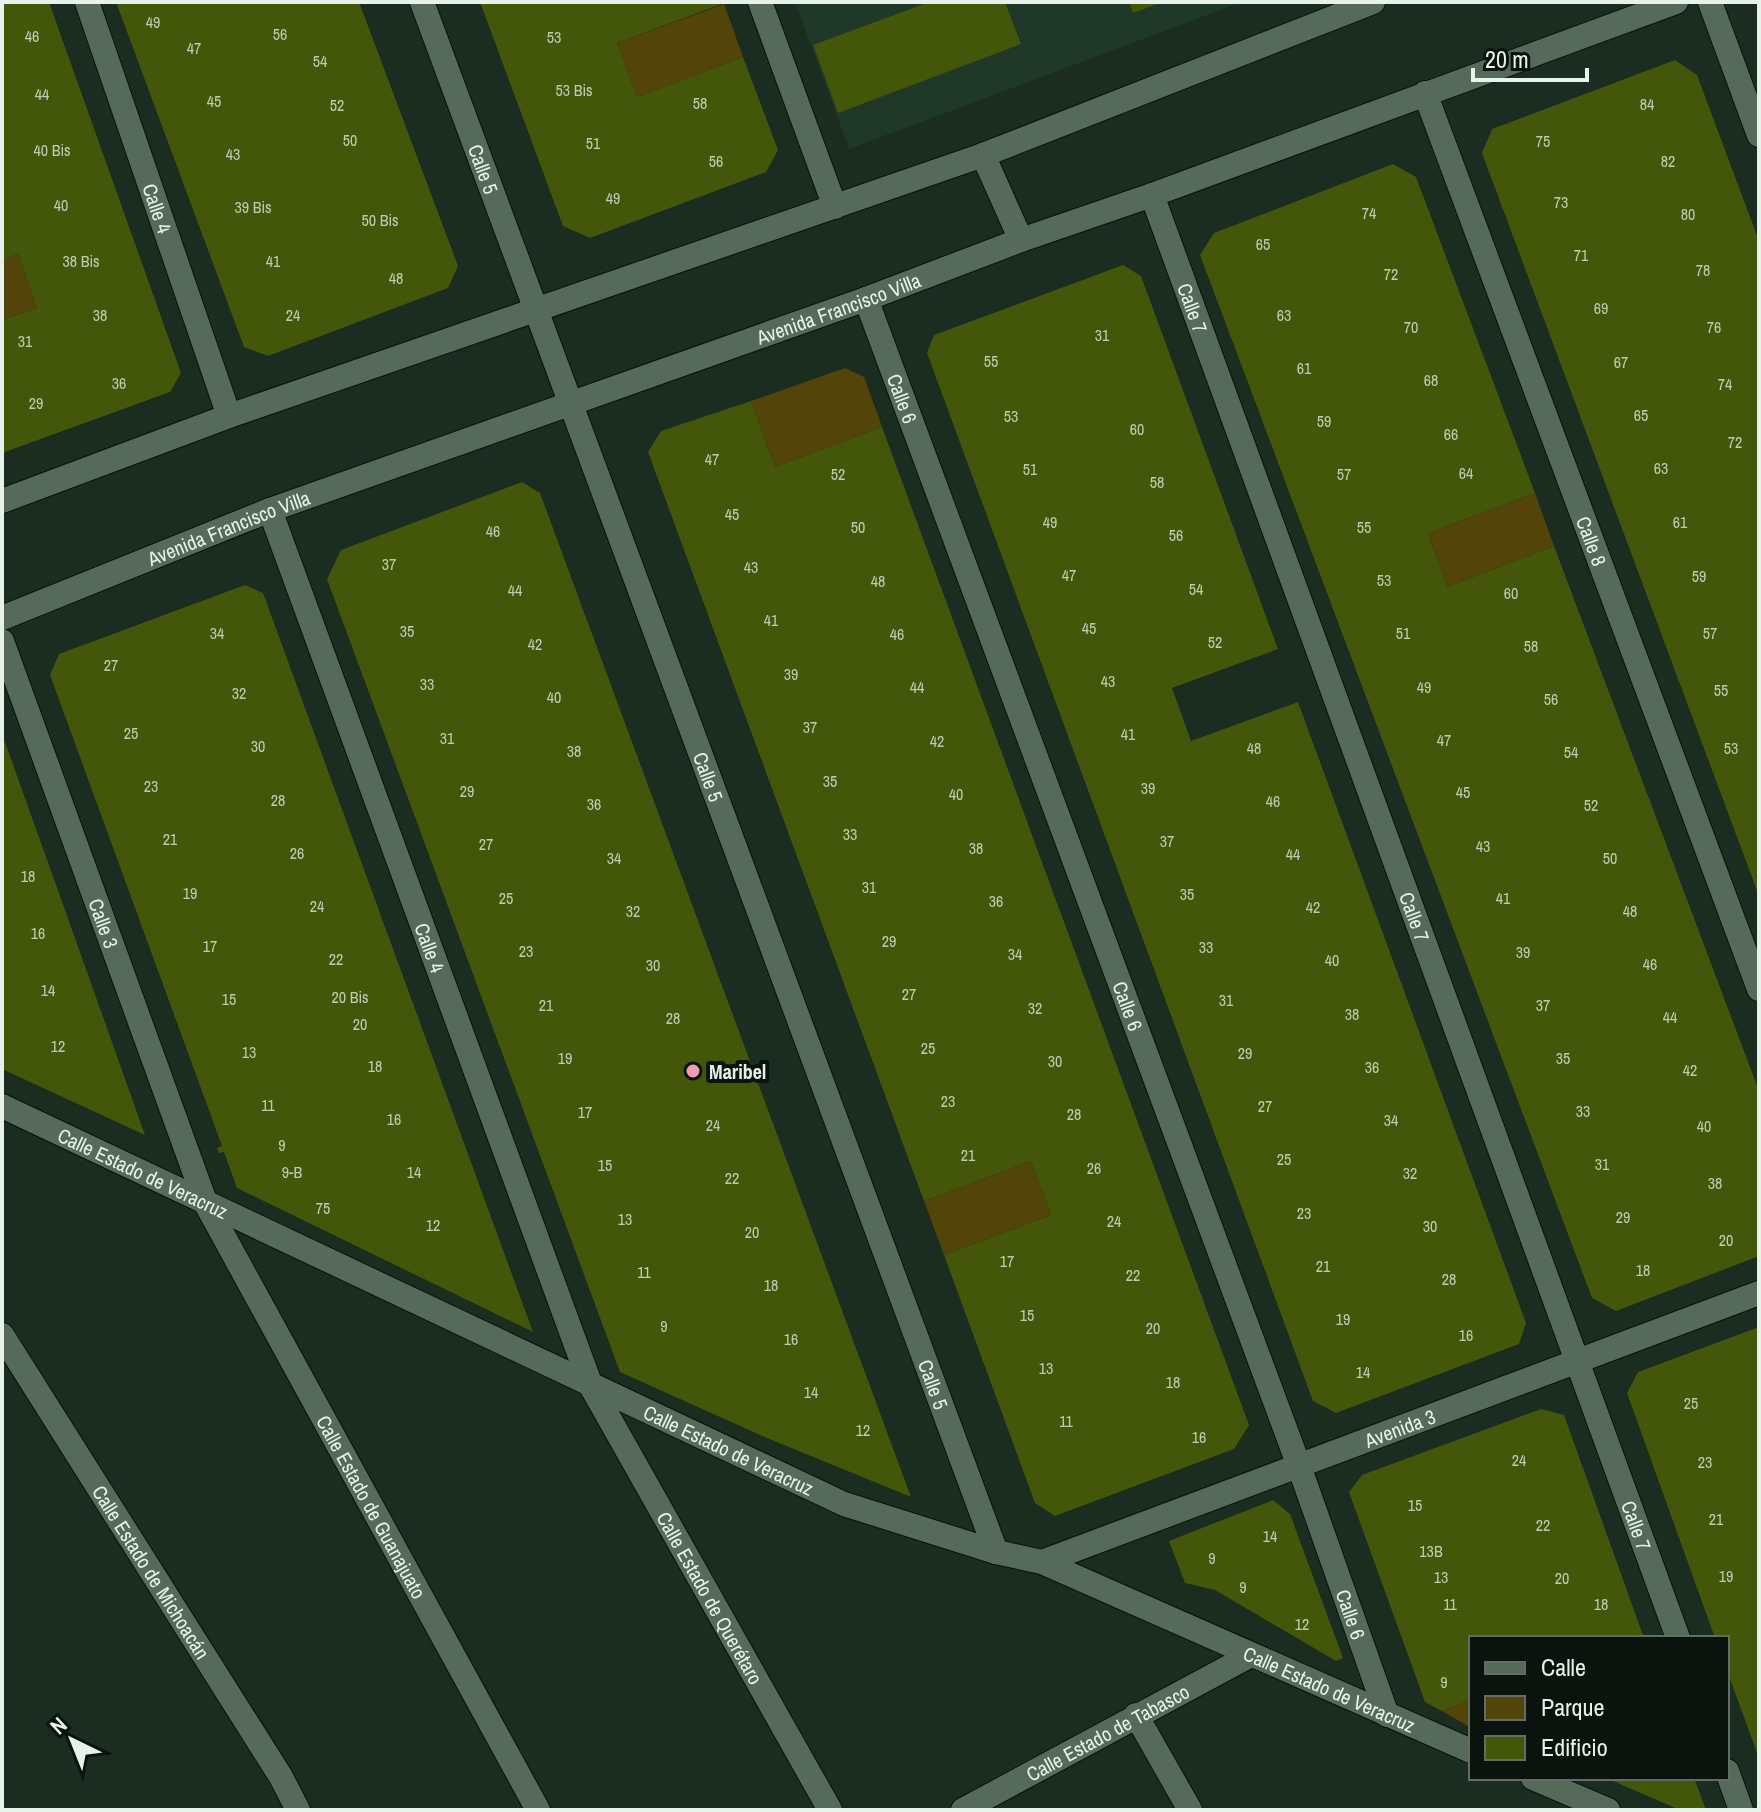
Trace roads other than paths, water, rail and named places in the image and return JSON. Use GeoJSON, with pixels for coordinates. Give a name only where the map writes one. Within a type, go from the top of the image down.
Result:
{"type":"FeatureCollection","features":[{"type":"Feature","properties":{"kind":"street","name":"Calle 4"},"geometry":{"type":"LineString","coordinates":[[87,2],[229,416]]}},
{"type":"Feature","properties":{"kind":"street","name":"Calle 5"},"geometry":{"type":"LineString","coordinates":[[422,2],[996,1552]]}},
{"type":"Feature","properties":{"kind":"street"},"geometry":{"type":"LineString","coordinates":[[760,2],[835,207]]}},
{"type":"Feature","properties":{"kind":"street"},"geometry":{"type":"LineString","coordinates":[[2,501],[229,416],[983,155],[1373,2]]}},
{"type":"Feature","properties":{"kind":"street","name":"Avenida Francisco Villa"},"geometry":{"type":"LineString","coordinates":[[2,618],[270,510],[866,299],[1676,2]]}},
{"type":"Feature","properties":{"kind":"street"},"geometry":{"type":"LineString","coordinates":[[1710,2],[1759,135]]}},
{"type":"Feature","properties":{"kind":"street","name":"Calle 8"},"geometry":{"type":"LineString","coordinates":[[1425,93],[1759,989]]}},
{"type":"Feature","properties":{"kind":"street"},"geometry":{"type":"LineString","coordinates":[[983,155],[1021,240]]}},
{"type":"Feature","properties":{"kind":"street","name":"Calle 7"},"geometry":{"type":"LineString","coordinates":[[1152,195],[1677,1636]]}},
{"type":"Feature","properties":{"kind":"street","name":"Calle 6"},"geometry":{"type":"LineString","coordinates":[[866,299],[1299,1466],[1387,1715]]}},
{"type":"Feature","properties":{"kind":"street","name":"Calle 4"},"geometry":{"type":"LineString","coordinates":[[270,510],[591,1386]]}},
{"type":"Feature","properties":{"kind":"street","name":"Calle 3"},"geometry":{"type":"LineString","coordinates":[[2,641],[206,1204]]}},
{"type":"Feature","properties":{"kind":"street","name":"Calle Estado de Veracruz"},"geometry":{"type":"LineString","coordinates":[[2,1106],[844,1504],[996,1552],[1042,1562],[1469,1750]]}},
{"type":"Feature","properties":{"kind":"street","name":"Calle Estado de Guanajuato"},"geometry":{"type":"LineString","coordinates":[[206,1204],[538,1810]]}},
{"type":"Feature","properties":{"kind":"street","name":"Avenida 3"},"geometry":{"type":"LineString","coordinates":[[1042,1562],[1759,1293]]}},
{"type":"Feature","properties":{"kind":"street","name":"Calle Estado de Michoacán"},"geometry":{"type":"LineString","coordinates":[[2,1335],[281,1777],[298,1810]]}},
{"type":"Feature","properties":{"kind":"street","name":"Calle Estado de Querétaro"},"geometry":{"type":"LineString","coordinates":[[591,1386],[830,1810]]}},
{"type":"Feature","properties":{"kind":"street","name":"Calle Estado de Tabasco"},"geometry":{"type":"LineString","coordinates":[[963,1810],[1251,1655]]}},
{"type":"Feature","properties":{"kind":"street"},"geometry":{"type":"LineString","coordinates":[[1136,1715],[1190,1810]]}},
{"type":"Feature","properties":{"kind":"street"},"geometry":{"type":"LineString","coordinates":[[1729,1777],[1741,1810]]}},
{"type":"Feature","properties":{"kind":"street"},"geometry":{"type":"LineString","coordinates":[[1543,1782],[1566,1810]]}},
{"type":"Feature","properties":{"kind":"street"},"geometry":{"type":"LineString","coordinates":[[1543,1782],[1608,1810]]}},
{"type":"Feature","properties":{"kind":"place","name":"Maribel"},"geometry":{"type":"Point","coordinates":[693,1071]}}]}
